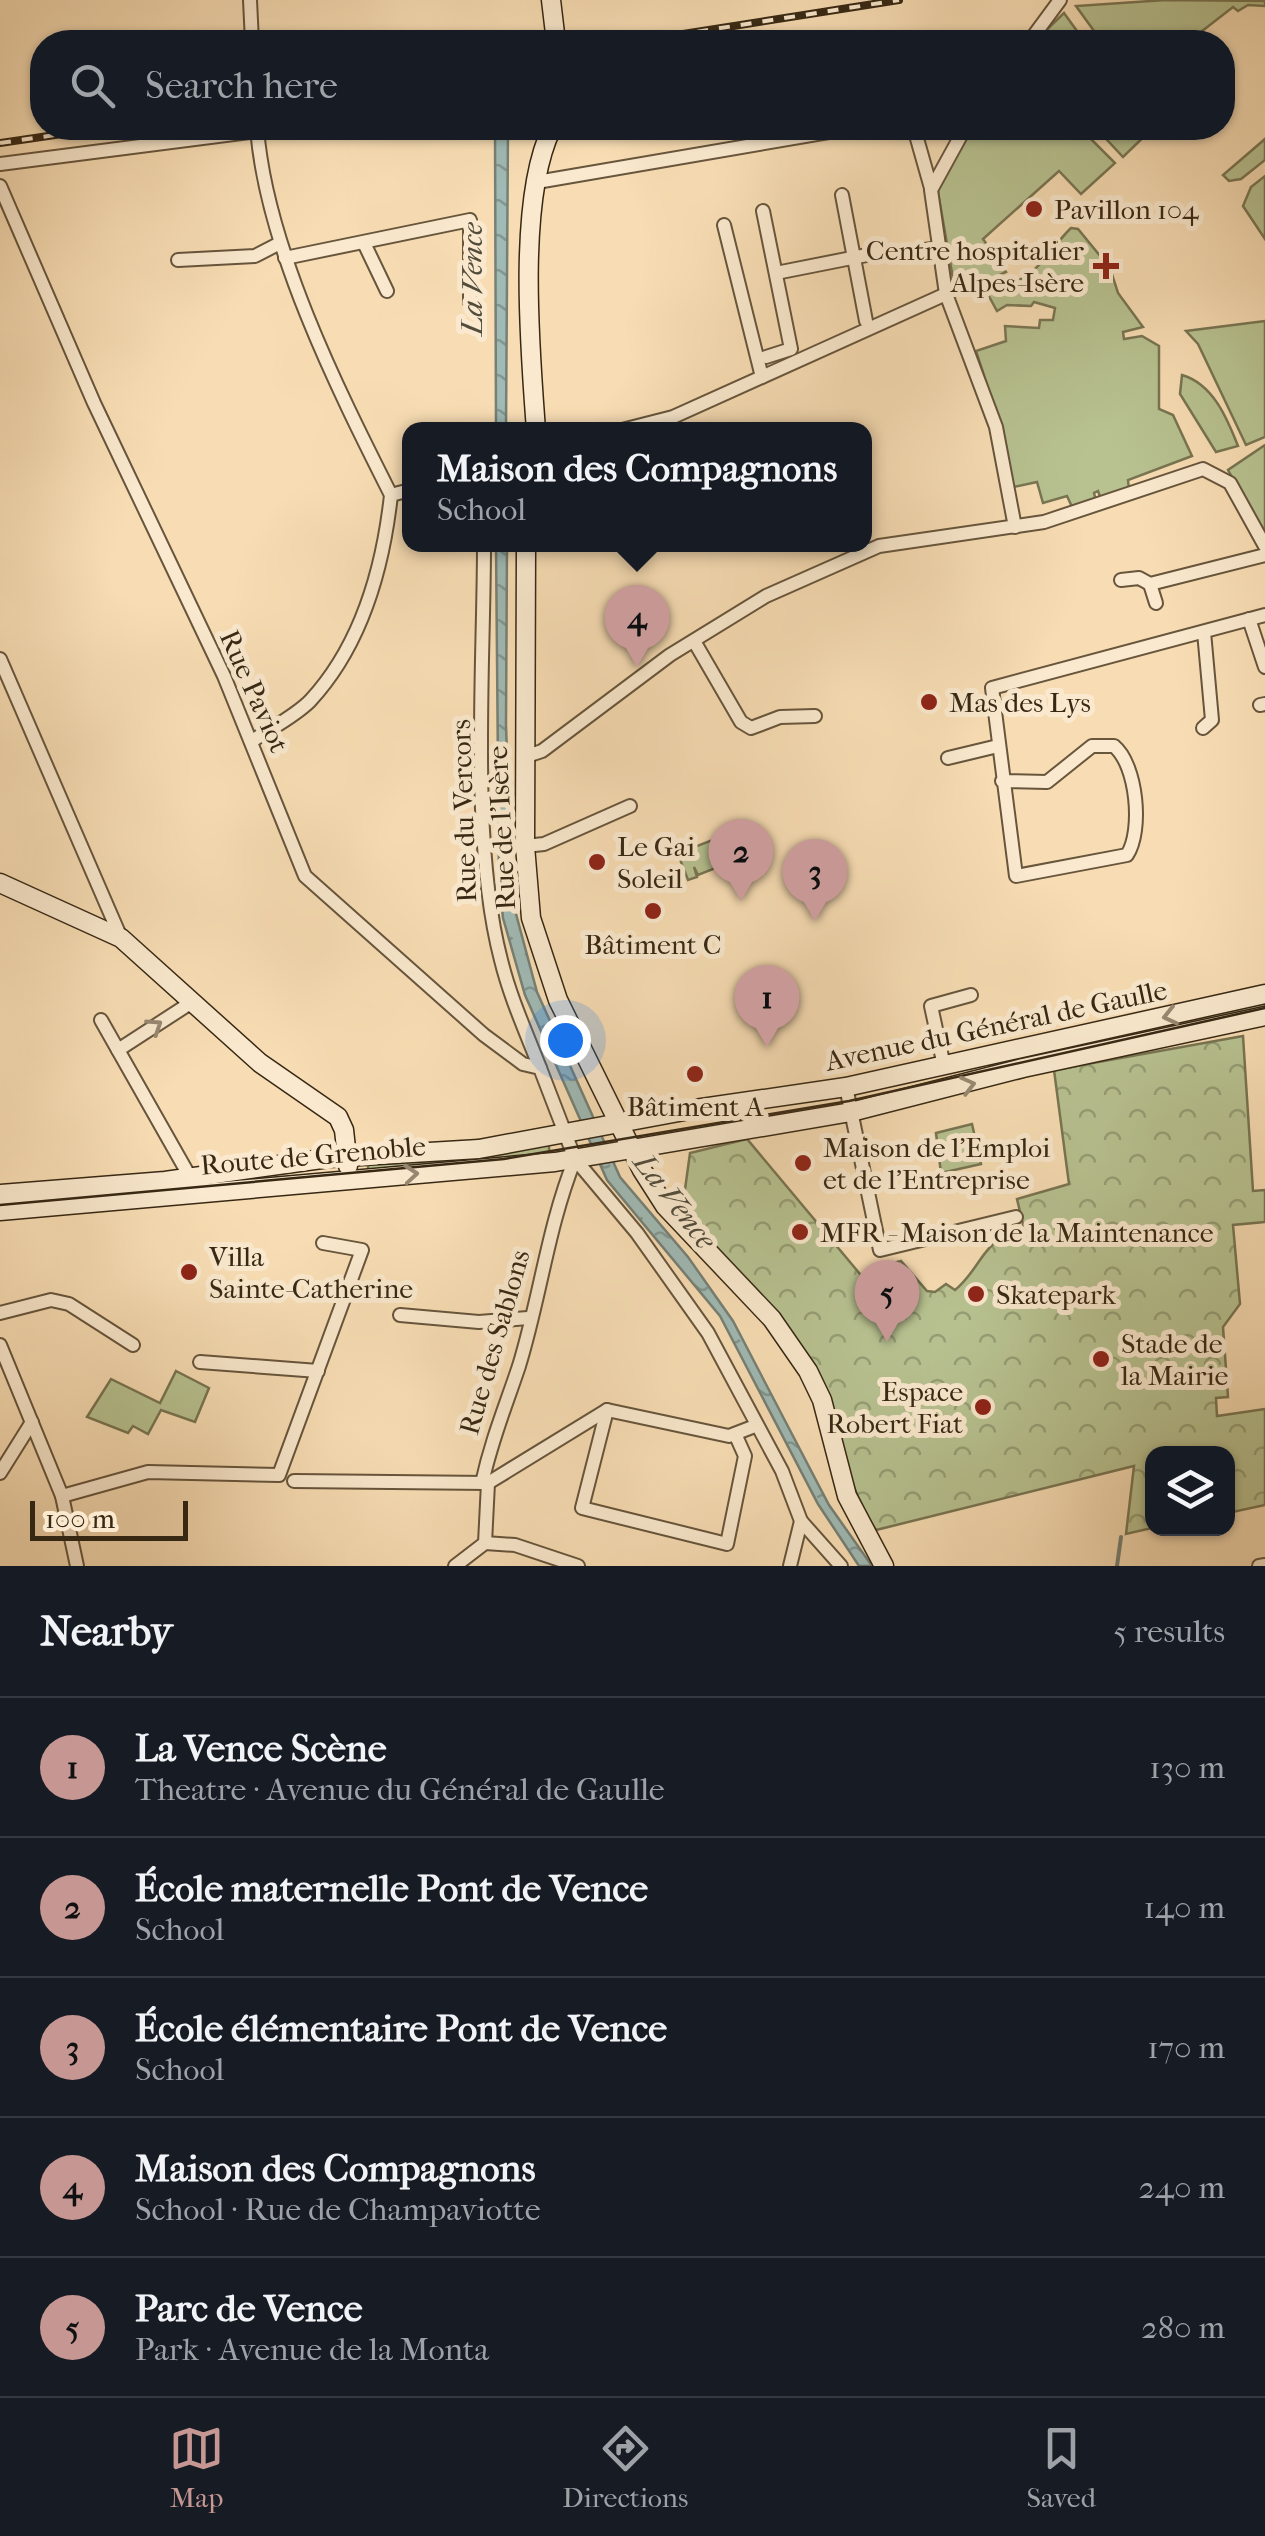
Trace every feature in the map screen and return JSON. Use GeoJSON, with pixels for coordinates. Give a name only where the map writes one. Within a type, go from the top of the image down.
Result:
{"type":"FeatureCollection","features":[{"type":"Feature","properties":{"kind":"main road"},"geometry":{"type":"LineString","coordinates":[[551,0],[555,30]]}},
{"type":"Feature","properties":{"kind":"main road"},"geometry":{"type":"LineString","coordinates":[[536,422],[532,228],[546,140]]}},
{"type":"Feature","properties":{"kind":"main road","name":"Rue de l'Isère"},"geometry":{"type":"LineString","coordinates":[[526,552],[525,846],[532,918],[553,987],[625,1149],[665,1206],[772,1319],[808,1371],[822,1400],[847,1496],[884,1566]]}},
{"type":"Feature","properties":{"kind":"main road"},"geometry":{"type":"LineString","coordinates":[[0,883],[121,938],[260,1063],[338,1118],[344,1130],[349,1180]]}},
{"type":"Feature","properties":{"kind":"main road","name":"Avenue du Général de Gaulle"},"geometry":{"type":"LineString","coordinates":[[613,1124],[846,1087],[1265,994]]}},
{"type":"Feature","properties":{"kind":"main road","name":"Avenue du Général de Gaulle"},"geometry":{"type":"LineString","coordinates":[[625,1149],[851,1112],[1022,1068],[1265,1016]]}},
{"type":"Feature","properties":{"kind":"main road","name":"Route de Grenoble"},"geometry":{"type":"LineString","coordinates":[[0,1194],[190,1178],[347,1156],[479,1149],[613,1124]]}},
{"type":"Feature","properties":{"kind":"main road","name":"Route de Grenoble"},"geometry":{"type":"LineString","coordinates":[[0,1210],[349,1180],[625,1149]]}},
{"type":"Feature","properties":{"kind":"street"},"geometry":{"type":"LineString","coordinates":[[250,0],[251,30]]}},
{"type":"Feature","properties":{"kind":"street"},"geometry":{"type":"LineString","coordinates":[[1038,30],[1060,0]]}},
{"type":"Feature","properties":{"kind":"street"},"geometry":{"type":"LineString","coordinates":[[0,164],[178,140]]}},
{"type":"Feature","properties":{"kind":"street"},"geometry":{"type":"LineString","coordinates":[[252,741],[307,704],[356,638],[387,530],[391,495],[285,258],[262,183],[260,140]]}},
{"type":"Feature","properties":{"kind":"street"},"geometry":{"type":"LineString","coordinates":[[537,182],[782,140]]}},
{"type":"Feature","properties":{"kind":"street"},"geometry":{"type":"LineString","coordinates":[[917,140],[931,190],[946,294],[996,427],[1015,528]]}},
{"type":"Feature","properties":{"kind":"street"},"geometry":{"type":"LineString","coordinates":[[931,190],[958,140]]}},
{"type":"Feature","properties":{"kind":"street","name":"Rue Paviot"},"geometry":{"type":"LineString","coordinates":[[0,186],[94,404],[252,741],[305,876],[484,1035],[524,1064],[540,1068]]}},
{"type":"Feature","properties":{"kind":"street"},"geometry":{"type":"LineString","coordinates":[[842,195],[866,321]]}},
{"type":"Feature","properties":{"kind":"street"},"geometry":{"type":"LineString","coordinates":[[764,211],[790,349],[766,357]]}},
{"type":"Feature","properties":{"kind":"street"},"geometry":{"type":"LineString","coordinates":[[285,258],[470,220],[470,302]]}},
{"type":"Feature","properties":{"kind":"street"},"geometry":{"type":"LineString","coordinates":[[724,225],[762,377]]}},
{"type":"Feature","properties":{"kind":"street"},"geometry":{"type":"LineString","coordinates":[[178,260],[255,256],[280,242]]}},
{"type":"Feature","properties":{"kind":"street"},"geometry":{"type":"LineString","coordinates":[[364,243],[387,292]]}},
{"type":"Feature","properties":{"kind":"street"},"geometry":{"type":"LineString","coordinates":[[776,273],[854,257],[940,248]]}},
{"type":"Feature","properties":{"kind":"street"},"geometry":{"type":"LineString","coordinates":[[651,422],[672,416],[946,294]]}},
{"type":"Feature","properties":{"kind":"street"},"geometry":{"type":"LineString","coordinates":[[872,549],[1015,528],[1076,513],[1209,469],[1230,483],[1265,546]]}},
{"type":"Feature","properties":{"kind":"street"},"geometry":{"type":"LineString","coordinates":[[391,495],[402,492]]}},
{"type":"Feature","properties":{"kind":"street","name":"Rue du Vercors"},"geometry":{"type":"LineString","coordinates":[[484,552],[484,814],[490,899],[510,992],[540,1068]]}},
{"type":"Feature","properties":{"kind":"street"},"geometry":{"type":"LineString","coordinates":[[524,757],[542,751],[694,640],[766,596],[865,552]]}},
{"type":"Feature","properties":{"kind":"street"},"geometry":{"type":"LineString","coordinates":[[1122,580],[1139,578],[1150,584],[1265,554]]}},
{"type":"Feature","properties":{"kind":"street"},"geometry":{"type":"LineString","coordinates":[[1150,584],[1156,603]]}},
{"type":"Feature","properties":{"kind":"street"},"geometry":{"type":"LineString","coordinates":[[1002,781],[1046,782],[1092,746],[1114,746],[1128,761],[1135,842],[1120,858],[1016,876],[1002,781],[992,688],[1265,616]]}},
{"type":"Feature","properties":{"kind":"street"},"geometry":{"type":"LineString","coordinates":[[1249,619],[1265,667]]}},
{"type":"Feature","properties":{"kind":"street"},"geometry":{"type":"LineString","coordinates":[[1202,728],[1212,720],[1204,632]]}},
{"type":"Feature","properties":{"kind":"street"},"geometry":{"type":"LineString","coordinates":[[694,640],[741,722],[751,728],[780,716],[814,716]]}},
{"type":"Feature","properties":{"kind":"street"},"geometry":{"type":"LineString","coordinates":[[0,659],[121,938]]}},
{"type":"Feature","properties":{"kind":"street"},"geometry":{"type":"LineString","coordinates":[[948,758],[998,746]]}},
{"type":"Feature","properties":{"kind":"street"},"geometry":{"type":"LineString","coordinates":[[525,846],[544,844],[630,806]]}},
{"type":"Feature","properties":{"kind":"street"},"geometry":{"type":"LineString","coordinates":[[944,1066],[931,1006],[971,995]]}},
{"type":"Feature","properties":{"kind":"street"},"geometry":{"type":"LineString","coordinates":[[118,1050],[192,1002]]}},
{"type":"Feature","properties":{"kind":"street","name":"Route de Grenoble"},"geometry":{"type":"LineString","coordinates":[[101,1020],[190,1178]]}},
{"type":"Feature","properties":{"kind":"street"},"geometry":{"type":"LineString","coordinates":[[540,1068],[584,1156],[708,1333],[782,1470],[801,1521],[841,1566]]}},
{"type":"Feature","properties":{"kind":"street"},"geometry":{"type":"LineString","coordinates":[[846,1087],[880,1250],[1016,1217]]}},
{"type":"Feature","properties":{"kind":"street","name":"Rue des Sablons"},"geometry":{"type":"LineString","coordinates":[[486,1543],[485,1483],[494,1426],[519,1365],[528,1318],[584,1156]]}},
{"type":"Feature","properties":{"kind":"street"},"geometry":{"type":"LineString","coordinates":[[62,1496],[148,1472],[278,1475],[362,1250],[323,1243]]}},
{"type":"Feature","properties":{"kind":"street"},"geometry":{"type":"LineString","coordinates":[[0,1314],[51,1300],[68,1304],[132,1345]]}},
{"type":"Feature","properties":{"kind":"street"},"geometry":{"type":"LineString","coordinates":[[400,1315],[479,1322],[528,1318]]}},
{"type":"Feature","properties":{"kind":"street"},"geometry":{"type":"LineString","coordinates":[[0,1345],[62,1496],[77,1566]]}},
{"type":"Feature","properties":{"kind":"street"},"geometry":{"type":"LineString","coordinates":[[200,1362],[318,1371]]}},
{"type":"Feature","properties":{"kind":"street"},"geometry":{"type":"LineString","coordinates":[[294,1481],[485,1483],[607,1410],[736,1436],[756,1426]]}},
{"type":"Feature","properties":{"kind":"street"},"geometry":{"type":"LineString","coordinates":[[607,1410],[582,1508],[726,1544],[745,1456],[736,1436]]}},
{"type":"Feature","properties":{"kind":"street"},"geometry":{"type":"LineString","coordinates":[[0,1472],[32,1422]]}},
{"type":"Feature","properties":{"kind":"street"},"geometry":{"type":"LineString","coordinates":[[790,1566],[801,1521]]}},
{"type":"Feature","properties":{"kind":"street"},"geometry":{"type":"LineString","coordinates":[[455,1566],[486,1543],[516,1545],[578,1566]]}},
{"type":"Feature","properties":{"kind":"green space"},"geometry":{"type":"Polygon","coordinates":[[[1166,0],[1265,1],[1265,6],[1248,5],[1238,11],[1233,7],[1203,30],[1093,30],[1076,6],[1166,0]]]}},
{"type":"Feature","properties":{"kind":"green space"},"geometry":{"type":"Polygon","coordinates":[[[1064,13],[1076,30],[1046,30],[1064,13]]]}},
{"type":"Feature","properties":{"kind":"green space"},"geometry":{"type":"Polygon","coordinates":[[[1265,139],[1265,160],[1241,179],[1229,181],[1223,175],[1265,139]]]}},
{"type":"Feature","properties":{"kind":"green space"},"geometry":{"type":"Polygon","coordinates":[[[964,140],[1092,140],[1115,163],[1081,194],[1059,171],[983,239],[1006,272],[956,296],[938,192],[941,176],[964,140]]]}},
{"type":"Feature","properties":{"kind":"green space"},"geometry":{"type":"Polygon","coordinates":[[[1107,140],[1141,140],[1123,157],[1107,140]]]}},
{"type":"Feature","properties":{"kind":"green space"},"geometry":{"type":"Polygon","coordinates":[[[1265,176],[1265,239],[1243,206],[1251,187],[1265,176]]]}},
{"type":"Feature","properties":{"kind":"green space"},"geometry":{"type":"Polygon","coordinates":[[[1071,228],[1078,229],[1110,268],[1118,293],[1143,327],[1123,332],[1124,339],[1142,336],[1159,346],[1159,409],[1173,415],[1192,456],[1128,480],[1129,490],[1101,499],[1098,491],[1094,493],[1096,501],[1073,509],[1067,496],[1043,503],[1037,482],[1009,488],[999,422],[976,351],[1006,341],[1005,326],[1039,328],[1040,320],[1053,320],[1055,308],[1034,302],[1031,306],[1007,305],[997,311],[985,289],[1029,274],[1071,228]]]}},
{"type":"Feature","properties":{"kind":"green space"},"geometry":{"type":"Polygon","coordinates":[[[1265,321],[1265,437],[1246,445],[1198,344],[1186,331],[1265,321]]]}},
{"type":"Feature","properties":{"kind":"green space"},"geometry":{"type":"Polygon","coordinates":[[[1182,375],[1210,394],[1238,446],[1216,452],[1180,394],[1182,375]]]}},
{"type":"Feature","properties":{"kind":"green space"},"geometry":{"type":"Polygon","coordinates":[[[1265,445],[1265,536],[1228,470],[1265,445]]]}},
{"type":"Feature","properties":{"kind":"green space"},"geometry":{"type":"Polygon","coordinates":[[[746,827],[756,852],[698,875],[694,867],[697,877],[688,880],[676,849],[685,846],[687,850],[746,827]]]}},
{"type":"Feature","properties":{"kind":"green space"},"geometry":{"type":"Polygon","coordinates":[[[1265,999],[1265,1012],[992,1074],[989,1061],[1265,999]]]}},
{"type":"Feature","properties":{"kind":"green space"},"geometry":{"type":"Polygon","coordinates":[[[1243,1036],[1253,1191],[1265,1190],[1265,1222],[1233,1225],[1240,1304],[1223,1327],[1228,1397],[1216,1398],[1217,1416],[1265,1409],[1265,1505],[1235,1511],[1235,1446],[1145,1446],[1145,1530],[1126,1534],[1134,1466],[876,1530],[857,1494],[807,1357],[757,1292],[682,1211],[690,1153],[747,1139],[865,1280],[883,1266],[901,1261],[927,1291],[935,1292],[946,1284],[955,1290],[996,1242],[1016,1232],[1026,1237],[1017,1199],[1069,1184],[1054,1070],[1243,1036]]]}},
{"type":"Feature","properties":{"kind":"green space"},"geometry":{"type":"Polygon","coordinates":[[[972,1124],[981,1164],[941,1173],[936,1133],[972,1124]]]}},
{"type":"Feature","properties":{"kind":"green space"},"geometry":{"type":"Polygon","coordinates":[[[548,1139],[550,1156],[368,1172],[368,1162],[548,1139]]]}},
{"type":"Feature","properties":{"kind":"green space"},"geometry":{"type":"Polygon","coordinates":[[[176,1371],[209,1388],[195,1422],[161,1410],[148,1434],[133,1426],[128,1433],[87,1417],[111,1379],[160,1403],[176,1371]]]}},
{"type":"Feature","properties":{"kind":"water"},"geometry":{"type":"Polygon","coordinates":[[[495,140],[508,140],[506,422],[496,422],[495,140]]]}},
{"type":"Feature","properties":{"kind":"water"},"geometry":{"type":"Polygon","coordinates":[[[496,552],[507,552],[506,725],[512,899],[537,992],[620,1177],[688,1257],[733,1321],[829,1505],[872,1566],[859,1566],[818,1504],[720,1316],[607,1180],[525,995],[503,918],[499,879],[496,552]]]}},
{"type":"Feature","properties":{"kind":"waterway"},"geometry":{"type":"LineString","coordinates":[[1117,1566],[1121,1537]]}},
{"type":"Feature","properties":{"kind":"tram line"},"geometry":{"type":"LineString","coordinates":[[0,1205],[504,1159],[849,1101],[1265,1008]]}},
{"type":"Feature","properties":{"kind":"railway"},"geometry":{"type":"LineString","coordinates":[[708,30],[899,0]]}},
{"type":"Feature","properties":{"kind":"railway"},"geometry":{"type":"LineString","coordinates":[[0,143],[30,139]]}},
{"type":"Feature","properties":{"kind":"place","name":"Pavillon 104"},"geometry":{"type":"Point","coordinates":[1034,209]}},
{"type":"Feature","properties":{"kind":"place","name":"Centre hospitalier Alpes-Isère"},"geometry":{"type":"Point","coordinates":[1106,266]}},
{"type":"Feature","properties":{"kind":"place","name":"Maison des Compagnons"},"geometry":{"type":"Point","coordinates":[637,667]}},
{"type":"Feature","properties":{"kind":"place","name":"Mas des Lys"},"geometry":{"type":"Point","coordinates":[929,702]}},
{"type":"Feature","properties":{"kind":"place","name":"Le Gai Soleil"},"geometry":{"type":"Point","coordinates":[597,862]}},
{"type":"Feature","properties":{"kind":"place","name":"École maternelle Pont de Vence"},"geometry":{"type":"Point","coordinates":[741,901]}},
{"type":"Feature","properties":{"kind":"place","name":"Bâtiment C"},"geometry":{"type":"Point","coordinates":[653,911]}},
{"type":"Feature","properties":{"kind":"place","name":"École élémentaire Pont de Vence"},"geometry":{"type":"Point","coordinates":[815,921]}},
{"type":"Feature","properties":{"kind":"place","name":"La Vence Scène"},"geometry":{"type":"Point","coordinates":[767,1047]}},
{"type":"Feature","properties":{"kind":"place","name":"Bâtiment A"},"geometry":{"type":"Point","coordinates":[695,1074]}},
{"type":"Feature","properties":{"kind":"place","name":"Maison de l'Emploi et de l'Entreprise"},"geometry":{"type":"Point","coordinates":[803,1163]}},
{"type":"Feature","properties":{"kind":"place","name":"MFR - Maison de la Maintenance"},"geometry":{"type":"Point","coordinates":[800,1232]}},
{"type":"Feature","properties":{"kind":"place","name":"Villa Sainte-Catherine"},"geometry":{"type":"Point","coordinates":[189,1272]}},
{"type":"Feature","properties":{"kind":"place","name":"Skatepark"},"geometry":{"type":"Point","coordinates":[976,1294]}},
{"type":"Feature","properties":{"kind":"place","name":"Parc de Vence"},"geometry":{"type":"Point","coordinates":[887,1342]}},
{"type":"Feature","properties":{"kind":"place","name":"Stade de la Mairie"},"geometry":{"type":"Point","coordinates":[1101,1359]}},
{"type":"Feature","properties":{"kind":"place","name":"Espace Robert Fiat"},"geometry":{"type":"Point","coordinates":[983,1407]}},
{"type":"Feature","properties":{"kind":"water label","name":"La Vence"},"geometry":{"type":"Point","coordinates":[472,279]}},
{"type":"Feature","properties":{"kind":"water label","name":"La Vence"},"geometry":{"type":"Point","coordinates":[675,1201]}}]}
